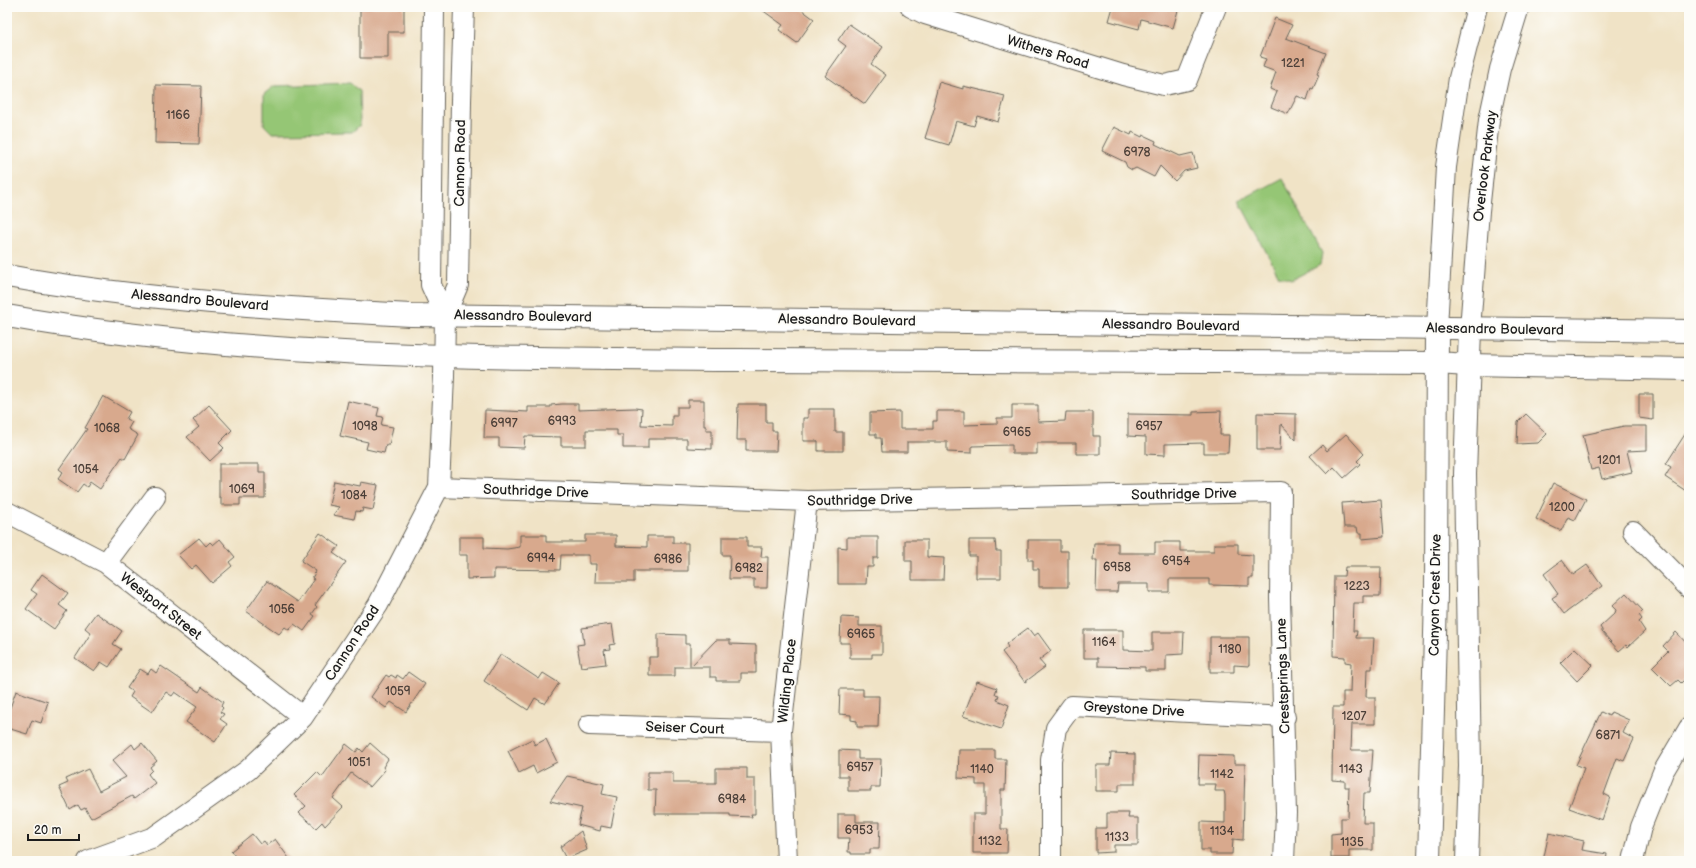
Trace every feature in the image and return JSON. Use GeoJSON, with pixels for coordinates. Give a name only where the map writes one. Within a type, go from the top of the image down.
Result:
{"type":"FeatureCollection","features":[{"type":"Feature","properties":{"kind":"main road","name":"Alessandro Boulevard"},"geometry":{"type":"LineString","coordinates":[[7,276],[55,284],[170,298],[301,309],[444,316],[1689,331]]}},
{"type":"Feature","properties":{"kind":"main road"},"geometry":{"type":"LineString","coordinates":[[7,316],[189,341],[333,352],[686,359],[1437,363],[1468,365],[1689,369]]}},
{"type":"Feature","properties":{"kind":"main road","name":"Canyon Crest Drive"},"geometry":{"type":"LineString","coordinates":[[1429,861],[1436,604],[1437,328]]}},
{"type":"Feature","properties":{"kind":"main road"},"geometry":{"type":"LineString","coordinates":[[1467,861],[1470,766],[1465,474],[1470,329]]}},
{"type":"Feature","properties":{"kind":"street","name":"Cannon Road"},"geometry":{"type":"LineString","coordinates":[[88,861],[154,837],[248,770],[303,717],[378,604],[439,487],[444,316],[431,285],[434,7]]}},
{"type":"Feature","properties":{"kind":"street","name":"Cannon Road"},"geometry":{"type":"LineString","coordinates":[[444,316],[458,285],[464,7]]}},
{"type":"Feature","properties":{"kind":"street","name":"Withers Road"},"geometry":{"type":"LineString","coordinates":[[911,7],[925,14],[1164,85],[1188,80],[1216,7]]}},
{"type":"Feature","properties":{"kind":"street"},"geometry":{"type":"LineString","coordinates":[[1437,328],[1446,167],[1458,78],[1477,7]]}},
{"type":"Feature","properties":{"kind":"street","name":"Overlook Parkway"},"geometry":{"type":"LineString","coordinates":[[1470,329],[1479,211],[1489,120],[1500,69],[1519,7]]}},
{"type":"Feature","properties":{"kind":"street","name":"Southridge Drive"},"geometry":{"type":"LineString","coordinates":[[439,487],[807,501],[1281,492]]}},
{"type":"Feature","properties":{"kind":"street","name":"Crestsprings Lane"},"geometry":{"type":"LineString","coordinates":[[1281,492],[1280,598],[1285,718],[1286,813],[1284,861]]}},
{"type":"Feature","properties":{"kind":"street"},"geometry":{"type":"LineString","coordinates":[[106,563],[155,497]]}},
{"type":"Feature","properties":{"kind":"street","name":"Wilding Place"},"geometry":{"type":"LineString","coordinates":[[787,861],[781,731],[807,501]]}},
{"type":"Feature","properties":{"kind":"street","name":"Westport Street"},"geometry":{"type":"LineString","coordinates":[[7,512],[106,563],[303,717]]}},
{"type":"Feature","properties":{"kind":"street"},"geometry":{"type":"LineString","coordinates":[[1633,531],[1689,588]]}},
{"type":"Feature","properties":{"kind":"street","name":"Greystone Drive"},"geometry":{"type":"LineString","coordinates":[[1051,861],[1051,760],[1056,728],[1072,706],[1285,718]]}},
{"type":"Feature","properties":{"kind":"street","name":"Seiser Court"},"geometry":{"type":"LineString","coordinates":[[589,725],[781,731]]}},
{"type":"Feature","properties":{"kind":"street"},"geometry":{"type":"LineString","coordinates":[[1633,861],[1641,827],[1663,772],[1689,728]]}},
{"type":"Feature","properties":{"kind":"green space"},"geometry":{"type":"Polygon","coordinates":[[[350,83],[359,91],[360,125],[352,132],[272,133],[264,125],[264,94],[274,86],[350,83]]]}},
{"type":"Feature","properties":{"kind":"green space"},"geometry":{"type":"Polygon","coordinates":[[[1282,178],[1322,253],[1320,265],[1291,280],[1279,276],[1239,201],[1282,178]]]}},
{"type":"Feature","properties":{"kind":"building"},"geometry":{"type":"Polygon","coordinates":[[[360,7],[404,7],[404,32],[388,32],[388,58],[360,58],[360,7]]]}},
{"type":"Feature","properties":{"kind":"building"},"geometry":{"type":"Polygon","coordinates":[[[758,7],[798,7],[814,19],[797,43],[779,30],[783,25],[758,7]]]}},
{"type":"Feature","properties":{"kind":"building"},"geometry":{"type":"Polygon","coordinates":[[[1113,7],[1179,7],[1173,28],[1141,19],[1139,29],[1109,21],[1113,7]]]}},
{"type":"Feature","properties":{"kind":"building"},"geometry":{"type":"Polygon","coordinates":[[[1275,18],[1292,25],[1286,38],[1326,53],[1317,74],[1319,75],[1313,89],[1311,88],[1307,100],[1297,96],[1288,114],[1271,107],[1277,92],[1270,89],[1276,72],[1263,67],[1266,59],[1260,57],[1275,18]]]}},
{"type":"Feature","properties":{"kind":"building"},"geometry":{"type":"Polygon","coordinates":[[[849,24],[883,47],[871,64],[886,75],[865,104],[825,76],[846,46],[838,40],[849,24]]]}},
{"type":"Feature","properties":{"kind":"building"},"geometry":{"type":"Polygon","coordinates":[[[939,82],[963,89],[963,86],[1005,96],[998,122],[977,116],[974,126],[956,121],[949,145],[925,138],[935,106],[933,105],[939,82]]]}},
{"type":"Feature","properties":{"kind":"building"},"geometry":{"type":"Polygon","coordinates":[[[156,85],[201,86],[199,144],[155,143],[156,85]]]}},
{"type":"Feature","properties":{"kind":"building"},"geometry":{"type":"Polygon","coordinates":[[[1114,127],[1131,135],[1132,132],[1142,137],[1143,135],[1156,141],[1155,144],[1180,156],[1193,153],[1197,168],[1184,171],[1175,181],[1160,166],[1154,177],[1136,168],[1132,170],[1127,167],[1125,162],[1102,151],[1114,127]]]}},
{"type":"Feature","properties":{"kind":"building"},"geometry":{"type":"Polygon","coordinates":[[[1639,394],[1653,394],[1653,420],[1639,418],[1639,394]]]}},
{"type":"Feature","properties":{"kind":"building"},"geometry":{"type":"Polygon","coordinates":[[[103,396],[130,412],[126,419],[132,422],[128,429],[138,435],[125,459],[122,457],[100,489],[90,482],[87,487],[83,484],[77,492],[58,479],[63,472],[59,469],[87,429],[85,428],[103,396]]]}},
{"type":"Feature","properties":{"kind":"building"},"geometry":{"type":"Polygon","coordinates":[[[688,400],[704,400],[704,426],[706,426],[706,430],[712,430],[712,449],[687,448],[687,439],[648,439],[648,448],[623,448],[623,435],[617,435],[617,430],[586,430],[586,446],[561,446],[561,437],[525,436],[524,448],[499,447],[499,438],[484,438],[485,410],[528,412],[528,407],[551,407],[551,405],[562,404],[578,404],[578,410],[635,408],[642,409],[641,425],[672,426],[672,416],[677,416],[677,407],[688,407],[688,400]]]}},
{"type":"Feature","properties":{"kind":"building"},"geometry":{"type":"Polygon","coordinates":[[[348,401],[379,408],[377,416],[383,417],[381,425],[393,427],[389,445],[386,445],[384,453],[366,449],[368,442],[340,436],[348,401]]]}},
{"type":"Feature","properties":{"kind":"building"},"geometry":{"type":"Polygon","coordinates":[[[738,404],[766,404],[766,422],[772,422],[772,431],[777,431],[776,451],[746,451],[746,440],[737,440],[738,404]]]}},
{"type":"Feature","properties":{"kind":"building"},"geometry":{"type":"Polygon","coordinates":[[[209,405],[232,430],[219,443],[224,448],[210,461],[187,437],[199,427],[193,420],[209,405]]]}},
{"type":"Feature","properties":{"kind":"building"},"geometry":{"type":"Polygon","coordinates":[[[1012,405],[1038,405],[1038,422],[1065,421],[1066,412],[1093,412],[1093,436],[1100,436],[1100,454],[1076,454],[1076,443],[1037,443],[1037,454],[1012,454],[1012,445],[972,446],[972,453],[947,452],[947,442],[907,442],[907,452],[882,452],[881,438],[876,438],[876,434],[870,434],[870,413],[900,412],[900,429],[933,429],[933,421],[937,421],[937,411],[964,411],[964,425],[997,424],[997,418],[1012,418],[1012,405]]]}},
{"type":"Feature","properties":{"kind":"building"},"geometry":{"type":"Polygon","coordinates":[[[808,409],[835,409],[835,432],[843,432],[843,451],[818,451],[818,441],[803,441],[803,418],[808,418],[808,409]]]}},
{"type":"Feature","properties":{"kind":"building"},"geometry":{"type":"Polygon","coordinates":[[[1221,411],[1220,435],[1229,435],[1228,453],[1204,453],[1204,443],[1165,444],[1165,455],[1146,454],[1146,437],[1128,436],[1128,414],[1193,415],[1193,412],[1221,411]]]}},
{"type":"Feature","properties":{"kind":"building"},"geometry":{"type":"Polygon","coordinates":[[[1257,413],[1296,414],[1296,440],[1281,424],[1280,450],[1257,450],[1257,413]]]}},
{"type":"Feature","properties":{"kind":"building"},"geometry":{"type":"Polygon","coordinates":[[[1526,414],[1547,434],[1538,443],[1517,444],[1518,422],[1526,414]]]}},
{"type":"Feature","properties":{"kind":"building"},"geometry":{"type":"Polygon","coordinates":[[[1624,426],[1647,426],[1647,450],[1627,451],[1632,472],[1602,479],[1599,468],[1591,470],[1583,435],[1624,426]]]}},
{"type":"Feature","properties":{"kind":"building"},"geometry":{"type":"Polygon","coordinates":[[[1689,428],[1689,493],[1665,477],[1671,467],[1666,464],[1689,428]]]}},
{"type":"Feature","properties":{"kind":"building"},"geometry":{"type":"Polygon","coordinates":[[[1346,434],[1364,454],[1357,461],[1360,464],[1344,478],[1334,467],[1327,474],[1310,456],[1322,445],[1327,451],[1346,434]]]}},
{"type":"Feature","properties":{"kind":"building"},"geometry":{"type":"Polygon","coordinates":[[[219,464],[259,464],[259,472],[265,472],[265,498],[240,498],[240,505],[221,505],[221,497],[219,497],[219,464]]]}},
{"type":"Feature","properties":{"kind":"building"},"geometry":{"type":"Polygon","coordinates":[[[334,481],[360,486],[361,482],[378,485],[373,510],[363,508],[362,512],[356,511],[354,519],[333,515],[339,507],[329,505],[334,481]]]}},
{"type":"Feature","properties":{"kind":"building"},"geometry":{"type":"Polygon","coordinates":[[[1553,483],[1586,499],[1575,520],[1568,517],[1561,531],[1536,519],[1553,483]]]}},
{"type":"Feature","properties":{"kind":"building"},"geometry":{"type":"Polygon","coordinates":[[[1381,500],[1384,537],[1362,539],[1362,533],[1358,533],[1357,527],[1344,527],[1342,503],[1381,500]]]}},
{"type":"Feature","properties":{"kind":"building"},"geometry":{"type":"Polygon","coordinates":[[[320,533],[339,546],[333,553],[346,562],[315,605],[317,607],[312,614],[315,616],[304,631],[294,624],[289,630],[285,627],[279,634],[246,611],[267,581],[298,602],[314,579],[312,578],[316,571],[301,561],[320,533]]]}},
{"type":"Feature","properties":{"kind":"building"},"geometry":{"type":"Polygon","coordinates":[[[520,535],[546,535],[546,542],[585,542],[585,535],[616,535],[616,546],[647,547],[647,536],[673,536],[673,543],[688,543],[688,571],[634,571],[634,582],[595,582],[596,564],[589,564],[589,555],[561,555],[560,570],[494,569],[494,578],[467,579],[467,555],[459,555],[459,537],[484,537],[484,548],[507,549],[520,547],[520,535]]]}},
{"type":"Feature","properties":{"kind":"building"},"geometry":{"type":"Polygon","coordinates":[[[722,537],[747,537],[747,547],[762,547],[761,557],[768,557],[767,588],[754,588],[754,579],[729,579],[730,555],[722,555],[722,537]]]}},
{"type":"Feature","properties":{"kind":"building"},"geometry":{"type":"Polygon","coordinates":[[[847,537],[878,537],[878,558],[873,558],[873,567],[867,567],[866,584],[838,584],[838,547],[847,548],[847,537]]]}},
{"type":"Feature","properties":{"kind":"building"},"geometry":{"type":"Polygon","coordinates":[[[199,538],[206,546],[210,542],[213,545],[220,539],[235,557],[229,562],[232,566],[212,583],[196,565],[191,569],[178,555],[199,538]]]}},
{"type":"Feature","properties":{"kind":"building"},"geometry":{"type":"Polygon","coordinates":[[[905,540],[927,540],[927,557],[944,558],[943,580],[912,580],[912,561],[905,561],[905,540]]]}},
{"type":"Feature","properties":{"kind":"building"},"geometry":{"type":"Polygon","coordinates":[[[969,540],[995,540],[996,551],[1001,551],[1001,578],[976,578],[976,556],[969,556],[969,540]]]}},
{"type":"Feature","properties":{"kind":"building"},"geometry":{"type":"Polygon","coordinates":[[[1028,540],[1060,540],[1060,551],[1068,551],[1068,587],[1039,587],[1039,569],[1033,569],[1033,560],[1028,560],[1028,540]]]}},
{"type":"Feature","properties":{"kind":"building"},"geometry":{"type":"Polygon","coordinates":[[[1155,542],[1180,542],[1180,551],[1214,551],[1214,544],[1238,544],[1238,554],[1253,555],[1253,578],[1249,578],[1249,586],[1209,585],[1209,579],[1169,579],[1169,592],[1149,592],[1149,584],[1118,584],[1117,592],[1096,592],[1097,560],[1093,560],[1094,543],[1118,543],[1118,553],[1155,553],[1155,542]]]}},
{"type":"Feature","properties":{"kind":"building"},"geometry":{"type":"Polygon","coordinates":[[[1562,560],[1573,575],[1587,565],[1602,586],[1564,614],[1552,598],[1558,594],[1544,574],[1562,560]]]}},
{"type":"Feature","properties":{"kind":"building"},"geometry":{"type":"Polygon","coordinates":[[[1345,567],[1381,567],[1380,596],[1363,596],[1363,603],[1354,603],[1353,631],[1357,631],[1356,638],[1374,638],[1372,669],[1367,669],[1366,697],[1375,697],[1375,724],[1352,724],[1351,750],[1373,750],[1370,793],[1364,793],[1363,823],[1373,823],[1373,850],[1349,850],[1349,858],[1331,858],[1331,834],[1341,833],[1341,818],[1348,818],[1349,787],[1345,787],[1345,781],[1332,780],[1333,707],[1343,707],[1343,692],[1350,692],[1351,663],[1345,662],[1345,657],[1333,656],[1334,576],[1344,576],[1345,567]]]}},
{"type":"Feature","properties":{"kind":"building"},"geometry":{"type":"Polygon","coordinates":[[[42,574],[68,593],[59,605],[67,611],[54,629],[26,609],[37,594],[31,590],[42,574]]]}},
{"type":"Feature","properties":{"kind":"building"},"geometry":{"type":"Polygon","coordinates":[[[1626,593],[1643,611],[1639,615],[1642,619],[1639,622],[1645,631],[1628,647],[1626,645],[1619,651],[1602,632],[1600,627],[1615,613],[1616,610],[1612,606],[1626,593]]]}},
{"type":"Feature","properties":{"kind":"building"},"geometry":{"type":"Polygon","coordinates":[[[96,613],[122,631],[113,644],[121,649],[109,667],[101,662],[94,671],[75,658],[91,633],[85,628],[96,613]]]}},
{"type":"Feature","properties":{"kind":"building"},"geometry":{"type":"Polygon","coordinates":[[[841,617],[859,618],[859,626],[882,626],[882,654],[872,654],[872,658],[850,658],[850,643],[840,643],[841,617]]]}},
{"type":"Feature","properties":{"kind":"building"},"geometry":{"type":"Polygon","coordinates":[[[612,624],[615,644],[609,645],[610,649],[604,650],[606,664],[581,667],[577,645],[584,644],[582,628],[612,624]]]}},
{"type":"Feature","properties":{"kind":"building"},"geometry":{"type":"Polygon","coordinates":[[[1028,628],[1034,636],[1038,633],[1051,651],[1039,660],[1045,667],[1025,682],[1002,652],[1008,647],[1006,644],[1028,628]]]}},
{"type":"Feature","properties":{"kind":"building"},"geometry":{"type":"Polygon","coordinates":[[[1084,630],[1123,630],[1123,650],[1152,651],[1152,632],[1184,632],[1183,654],[1166,655],[1166,671],[1145,671],[1145,667],[1098,666],[1098,658],[1084,658],[1084,630]]]}},
{"type":"Feature","properties":{"kind":"building"},"geometry":{"type":"Polygon","coordinates":[[[1676,632],[1689,646],[1689,675],[1681,683],[1678,680],[1671,686],[1652,667],[1668,651],[1663,646],[1676,632]]]}},
{"type":"Feature","properties":{"kind":"building"},"geometry":{"type":"Polygon","coordinates":[[[658,634],[685,635],[685,644],[690,644],[690,667],[675,667],[675,676],[649,676],[649,657],[658,657],[658,634]]]}},
{"type":"Feature","properties":{"kind":"building"},"geometry":{"type":"Polygon","coordinates":[[[1210,637],[1249,637],[1249,666],[1234,665],[1234,672],[1210,672],[1210,637]]]}},
{"type":"Feature","properties":{"kind":"building"},"geometry":{"type":"Polygon","coordinates":[[[716,640],[730,640],[730,644],[756,645],[756,673],[741,673],[741,681],[716,681],[716,677],[710,677],[710,667],[690,667],[716,640]]]}},
{"type":"Feature","properties":{"kind":"building"},"geometry":{"type":"Polygon","coordinates":[[[1575,648],[1593,665],[1577,681],[1560,663],[1575,648]]]}},
{"type":"Feature","properties":{"kind":"building"},"geometry":{"type":"Polygon","coordinates":[[[501,654],[539,679],[543,673],[559,683],[545,704],[535,698],[528,710],[484,681],[501,654]]]}},
{"type":"Feature","properties":{"kind":"building"},"geometry":{"type":"Polygon","coordinates":[[[161,666],[199,692],[202,687],[223,702],[221,706],[223,708],[220,712],[224,714],[220,719],[227,724],[215,742],[186,722],[197,707],[175,692],[172,696],[166,692],[152,712],[130,697],[133,692],[127,688],[140,669],[148,674],[151,669],[156,673],[161,666]]]}},
{"type":"Feature","properties":{"kind":"building"},"geometry":{"type":"Polygon","coordinates":[[[408,672],[425,684],[406,712],[391,702],[386,708],[371,697],[386,675],[389,677],[391,675],[396,678],[397,675],[403,679],[408,672]]]}},
{"type":"Feature","properties":{"kind":"building"},"geometry":{"type":"Polygon","coordinates":[[[977,681],[997,688],[995,694],[999,695],[997,700],[1009,705],[1001,729],[963,716],[977,681]]]}},
{"type":"Feature","properties":{"kind":"building"},"geometry":{"type":"Polygon","coordinates":[[[840,689],[863,689],[863,696],[879,696],[878,727],[857,727],[857,721],[851,720],[851,715],[839,714],[840,689]]]}},
{"type":"Feature","properties":{"kind":"building"},"geometry":{"type":"Polygon","coordinates":[[[16,691],[48,702],[41,723],[32,720],[27,734],[7,728],[7,707],[10,708],[16,691]]]}},
{"type":"Feature","properties":{"kind":"building"},"geometry":{"type":"Polygon","coordinates":[[[1601,712],[1609,716],[1611,712],[1629,720],[1623,733],[1634,739],[1624,761],[1617,758],[1604,794],[1610,797],[1602,820],[1569,808],[1584,768],[1576,765],[1601,712]]]}},
{"type":"Feature","properties":{"kind":"building"},"geometry":{"type":"Polygon","coordinates":[[[532,739],[535,745],[546,739],[557,762],[536,773],[533,766],[519,773],[508,751],[532,739]]]}},
{"type":"Feature","properties":{"kind":"building"},"geometry":{"type":"Polygon","coordinates":[[[142,743],[157,761],[150,767],[152,770],[148,774],[155,783],[134,799],[132,796],[91,818],[85,808],[81,810],[78,805],[70,810],[59,787],[68,783],[66,779],[88,769],[99,791],[126,777],[112,761],[132,744],[135,749],[142,743]]]}},
{"type":"Feature","properties":{"kind":"building"},"geometry":{"type":"Polygon","coordinates":[[[370,743],[388,759],[383,767],[385,770],[370,787],[351,773],[333,798],[343,807],[325,826],[322,822],[316,828],[299,813],[306,806],[294,795],[317,772],[322,777],[346,744],[356,752],[359,748],[363,752],[370,743]]]}},
{"type":"Feature","properties":{"kind":"building"},"geometry":{"type":"Polygon","coordinates":[[[839,750],[858,751],[858,759],[881,759],[880,787],[871,787],[871,791],[848,791],[848,776],[839,776],[839,750]]]}},
{"type":"Feature","properties":{"kind":"building"},"geometry":{"type":"Polygon","coordinates":[[[959,750],[995,750],[995,759],[1006,759],[1005,790],[1001,790],[1001,829],[1008,829],[1007,853],[973,853],[973,814],[985,814],[985,785],[976,785],[976,779],[958,778],[959,750]]]}},
{"type":"Feature","properties":{"kind":"building"},"geometry":{"type":"Polygon","coordinates":[[[1111,753],[1135,754],[1135,784],[1119,784],[1119,791],[1096,791],[1096,765],[1110,765],[1111,753]]]}},
{"type":"Feature","properties":{"kind":"building"},"geometry":{"type":"Polygon","coordinates":[[[1199,755],[1234,756],[1234,764],[1245,764],[1243,840],[1233,839],[1232,854],[1210,854],[1210,850],[1201,850],[1201,822],[1225,823],[1225,795],[1224,791],[1215,791],[1216,784],[1198,784],[1199,755]]]}},
{"type":"Feature","properties":{"kind":"building"},"geometry":{"type":"Polygon","coordinates":[[[716,768],[747,768],[747,779],[755,779],[755,814],[751,814],[752,817],[730,816],[730,814],[655,814],[656,790],[648,790],[648,772],[673,772],[673,783],[716,783],[716,768]]]}},
{"type":"Feature","properties":{"kind":"building"},"geometry":{"type":"Polygon","coordinates":[[[567,776],[604,784],[602,794],[617,797],[611,828],[601,826],[600,831],[578,825],[582,808],[550,801],[567,776]]]}},
{"type":"Feature","properties":{"kind":"building"},"geometry":{"type":"Polygon","coordinates":[[[1107,813],[1129,813],[1128,818],[1138,818],[1138,845],[1114,845],[1114,852],[1096,853],[1096,828],[1107,828],[1107,813]]]}},
{"type":"Feature","properties":{"kind":"building"},"geometry":{"type":"Polygon","coordinates":[[[838,814],[856,814],[856,822],[880,822],[879,849],[870,849],[870,854],[851,854],[851,852],[848,852],[849,838],[838,838],[838,814]]]}},
{"type":"Feature","properties":{"kind":"building"},"geometry":{"type":"Polygon","coordinates":[[[581,831],[587,850],[566,859],[560,847],[581,831]]]}},
{"type":"Feature","properties":{"kind":"building"},"geometry":{"type":"Polygon","coordinates":[[[1549,833],[1584,841],[1582,850],[1607,854],[1606,861],[1543,861],[1549,833]]]}},
{"type":"Feature","properties":{"kind":"building"},"geometry":{"type":"Polygon","coordinates":[[[252,834],[260,844],[264,841],[267,845],[275,839],[291,861],[239,861],[231,851],[252,834]]]}}]}
